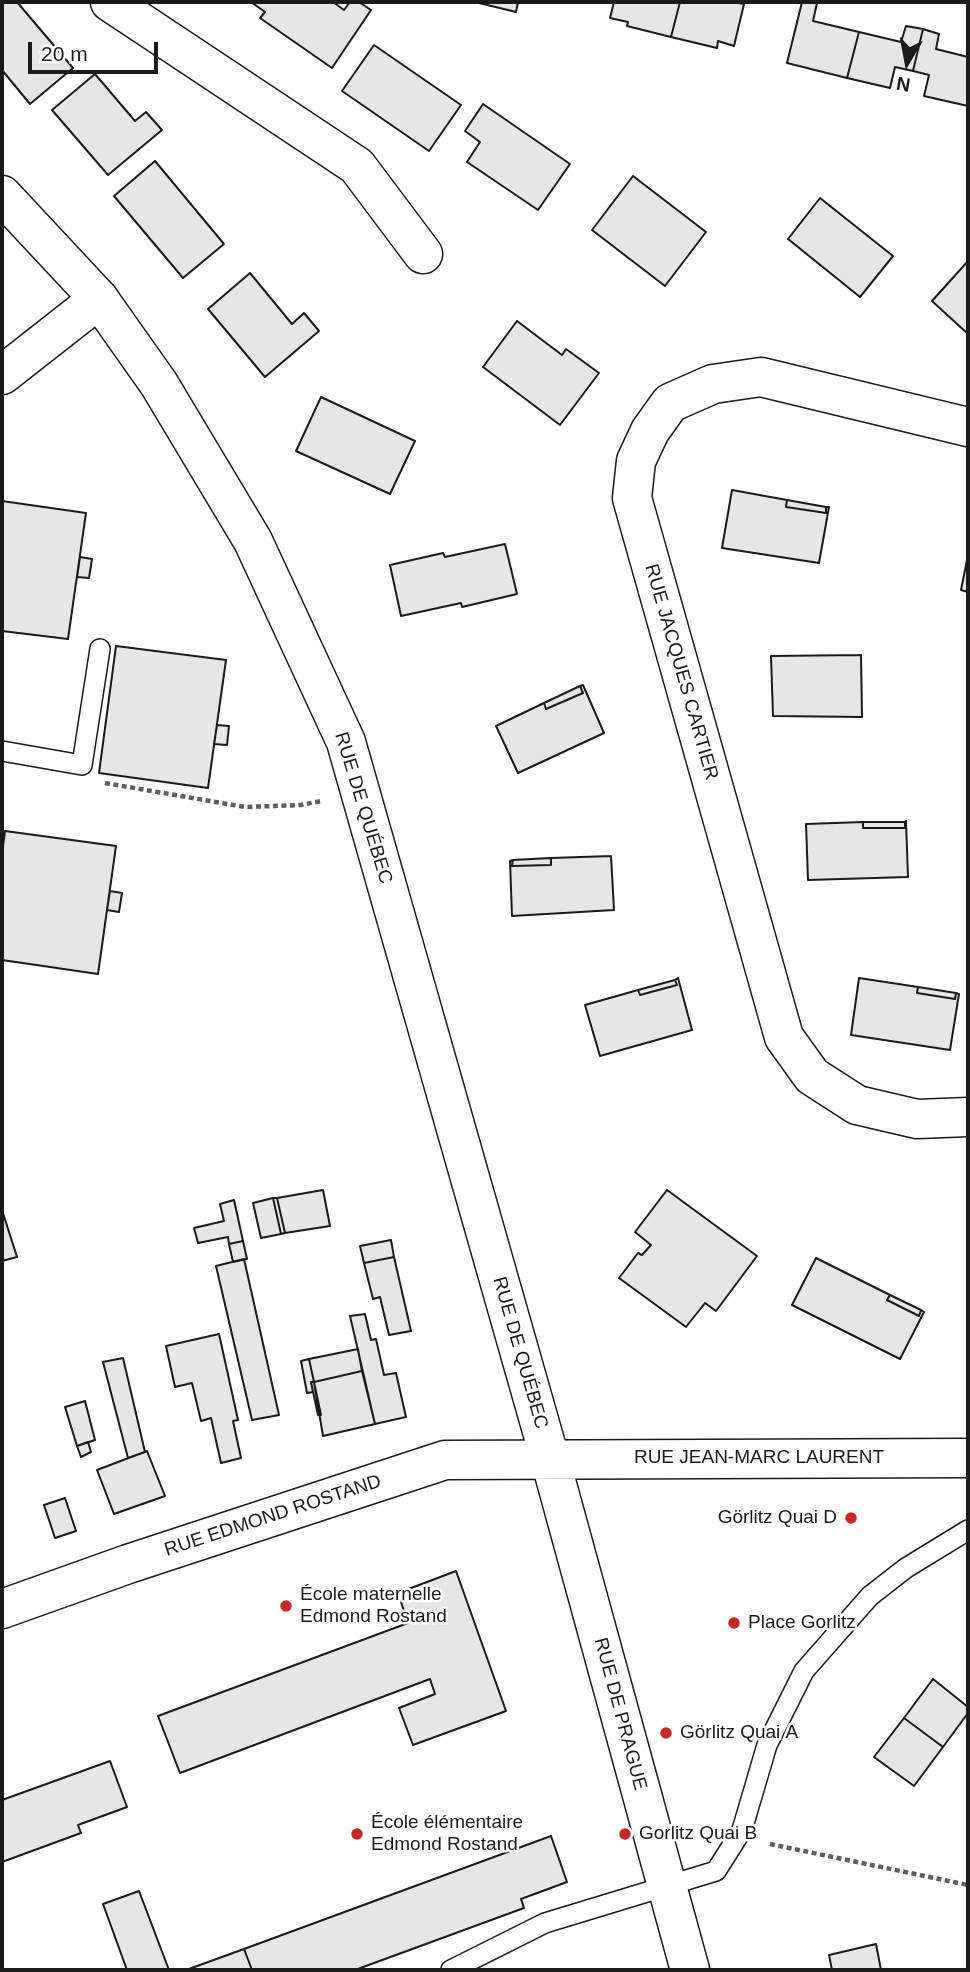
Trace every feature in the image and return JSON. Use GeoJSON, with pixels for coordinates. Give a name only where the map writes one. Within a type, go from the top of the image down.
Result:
{"type":"FeatureCollection","features":[{"type":"Feature","properties":{"kind":"street"},"geometry":{"type":"LineString","coordinates":[[110,2],[357,166],[423,254]]}},
{"type":"Feature","properties":{"kind":"street","name":"RUE DE QUÉBEC"},"geometry":{"type":"LineString","coordinates":[[2,195],[99,299],[159,384],[253,541],[346,742],[550,1458]]}},
{"type":"Feature","properties":{"kind":"street"},"geometry":{"type":"LineString","coordinates":[[2,374],[99,299]]}},
{"type":"Feature","properties":{"kind":"street","name":"RUE JACQUES CARTIER"},"geometry":{"type":"LineString","coordinates":[[968,427],[761,377],[713,384],[670,403],[650,431],[636,461],[632,498],[784,1037],[812,1076],[856,1105],[917,1119],[968,1116]]}},
{"type":"Feature","properties":{"kind":"street","name":"RUE JEAN-MARC LAURENT"},"geometry":{"type":"LineString","coordinates":[[550,1458],[968,1458]]}},
{"type":"Feature","properties":{"kind":"street","name":"RUE EDMOND ROSTAND"},"geometry":{"type":"LineString","coordinates":[[2,1609],[128,1564],[445,1460],[550,1458]]}},
{"type":"Feature","properties":{"kind":"street","name":"RUE DE PRAGUE"},"geometry":{"type":"LineString","coordinates":[[550,1458],[690,1970]]}},
{"type":"Feature","properties":{"kind":"lane"},"geometry":{"type":"LineString","coordinates":[[2,751],[82,765],[100,649]]}},
{"type":"Feature","properties":{"kind":"lane"},"geometry":{"type":"LineString","coordinates":[[451,1970],[545,1923],[716,1871],[742,1830],[767,1745],[804,1671],[870,1596],[906,1568],[968,1530]]}},
{"type":"Feature","properties":{"kind":"path"},"geometry":{"type":"LineString","coordinates":[[82,765],[107,785],[245,807],[302,805],[360,793]]}},
{"type":"Feature","properties":{"kind":"path"},"geometry":{"type":"LineString","coordinates":[[765,1843],[968,1885]]}},
{"type":"Feature","properties":{"kind":"building"},"geometry":{"type":"Polygon","coordinates":[[[2,2],[17,2],[73,68],[30,104],[2,70],[2,2]]]}},
{"type":"Feature","properties":{"kind":"building"},"geometry":{"type":"Polygon","coordinates":[[[251,2],[333,2],[344,10],[350,2],[359,2],[371,10],[332,68],[260,18],[265,12],[251,2]]]}},
{"type":"Feature","properties":{"kind":"building"},"geometry":{"type":"Polygon","coordinates":[[[475,2],[518,2],[516,12],[475,2]]]}},
{"type":"Feature","properties":{"kind":"building"},"geometry":{"type":"Polygon","coordinates":[[[614,2],[680,2],[671,37],[627,26],[628,22],[610,18],[614,2]]]}},
{"type":"Feature","properties":{"kind":"building"},"geometry":{"type":"Polygon","coordinates":[[[680,2],[744,4],[734,46],[718,41],[717,48],[671,37],[680,2]]]}},
{"type":"Feature","properties":{"kind":"building"},"geometry":{"type":"Polygon","coordinates":[[[802,2],[817,3],[813,21],[859,32],[847,78],[787,63],[802,2]]]}},
{"type":"Feature","properties":{"kind":"building"},"geometry":{"type":"Polygon","coordinates":[[[906,26],[923,29],[913,71],[895,67],[890,88],[847,78],[859,32],[901,42],[906,26]]]}},
{"type":"Feature","properties":{"kind":"building"},"geometry":{"type":"Polygon","coordinates":[[[923,29],[939,34],[936,49],[968,57],[968,106],[924,96],[929,75],[913,71],[923,29]]]}},
{"type":"Feature","properties":{"kind":"building"},"geometry":{"type":"Polygon","coordinates":[[[374,45],[461,105],[429,151],[342,91],[374,45]]]}},
{"type":"Feature","properties":{"kind":"building"},"geometry":{"type":"Polygon","coordinates":[[[95,74],[135,121],[146,112],[162,130],[108,175],[52,110],[95,74]]]}},
{"type":"Feature","properties":{"kind":"building"},"geometry":{"type":"Polygon","coordinates":[[[483,104],[570,164],[538,210],[467,162],[480,142],[465,131],[483,104]]]}},
{"type":"Feature","properties":{"kind":"building"},"geometry":{"type":"Polygon","coordinates":[[[155,161],[224,244],[183,278],[114,196],[155,161]]]}},
{"type":"Feature","properties":{"kind":"building"},"geometry":{"type":"Polygon","coordinates":[[[633,176],[706,232],[665,286],[592,230],[633,176]]]}},
{"type":"Feature","properties":{"kind":"building"},"geometry":{"type":"Polygon","coordinates":[[[820,198],[893,256],[860,297],[788,239],[820,198]]]}},
{"type":"Feature","properties":{"kind":"building"},"geometry":{"type":"Polygon","coordinates":[[[968,261],[968,334],[932,301],[968,261]]]}},
{"type":"Feature","properties":{"kind":"building"},"geometry":{"type":"Polygon","coordinates":[[[250,273],[292,324],[304,313],[319,331],[265,377],[208,309],[250,273]]]}},
{"type":"Feature","properties":{"kind":"building"},"geometry":{"type":"Polygon","coordinates":[[[517,321],[562,355],[566,349],[599,373],[560,425],[483,367],[517,321]]]}},
{"type":"Feature","properties":{"kind":"building"},"geometry":{"type":"Polygon","coordinates":[[[321,397],[415,441],[390,494],[296,451],[321,397]]]}},
{"type":"Feature","properties":{"kind":"building"},"geometry":{"type":"Polygon","coordinates":[[[732,490],[787,500],[786,507],[826,513],[826,507],[829,507],[819,563],[722,548],[732,490]]]}},
{"type":"Feature","properties":{"kind":"building"},"geometry":{"type":"Polygon","coordinates":[[[787,500],[826,507],[826,513],[786,507],[787,500]]]}},
{"type":"Feature","properties":{"kind":"building"},"geometry":{"type":"Polygon","coordinates":[[[2,501],[86,513],[68,639],[2,631],[2,501]]]}},
{"type":"Feature","properties":{"kind":"building"},"geometry":{"type":"Polygon","coordinates":[[[505,544],[517,594],[462,607],[461,603],[401,616],[390,565],[443,553],[445,557],[505,544]]]}},
{"type":"Feature","properties":{"kind":"building"},"geometry":{"type":"Polygon","coordinates":[[[968,555],[968,592],[961,590],[968,555]]]}},
{"type":"Feature","properties":{"kind":"building"},"geometry":{"type":"Polygon","coordinates":[[[80,557],[92,559],[89,578],[77,577],[80,557]]]}},
{"type":"Feature","properties":{"kind":"building"},"geometry":{"type":"Polygon","coordinates":[[[116,646],[226,660],[208,788],[99,773],[116,646]]]}},
{"type":"Feature","properties":{"kind":"building"},"geometry":{"type":"Polygon","coordinates":[[[861,655],[862,717],[773,716],[771,656],[861,655]]]}},
{"type":"Feature","properties":{"kind":"building"},"geometry":{"type":"Polygon","coordinates":[[[583,685],[604,733],[518,773],[496,726],[544,703],[546,709],[583,693],[580,686],[583,685]]]}},
{"type":"Feature","properties":{"kind":"building"},"geometry":{"type":"Polygon","coordinates":[[[580,686],[583,693],[546,709],[544,703],[580,686]]]}},
{"type":"Feature","properties":{"kind":"building"},"geometry":{"type":"Polygon","coordinates":[[[217,725],[229,726],[227,745],[214,744],[217,725]]]}},
{"type":"Feature","properties":{"kind":"building"},"geometry":{"type":"Polygon","coordinates":[[[906,821],[908,877],[808,880],[806,824],[863,822],[863,828],[905,828],[906,821]]]}},
{"type":"Feature","properties":{"kind":"building"},"geometry":{"type":"Polygon","coordinates":[[[863,822],[905,822],[905,828],[863,828],[863,822]]]}},
{"type":"Feature","properties":{"kind":"building"},"geometry":{"type":"Polygon","coordinates":[[[5,831],[116,846],[98,974],[2,960],[2,854],[5,831]]]}},
{"type":"Feature","properties":{"kind":"building"},"geometry":{"type":"Polygon","coordinates":[[[611,856],[614,910],[512,916],[510,861],[513,860],[512,866],[551,865],[551,858],[611,856]]]}},
{"type":"Feature","properties":{"kind":"building"},"geometry":{"type":"Polygon","coordinates":[[[551,858],[551,865],[512,866],[513,860],[551,858]]]}},
{"type":"Feature","properties":{"kind":"building"},"geometry":{"type":"Polygon","coordinates":[[[110,891],[122,893],[119,912],[107,910],[110,891]]]}},
{"type":"Feature","properties":{"kind":"building"},"geometry":{"type":"Polygon","coordinates":[[[678,978],[692,1030],[600,1056],[585,1005],[638,990],[640,995],[677,985],[675,980],[678,978]]]}},
{"type":"Feature","properties":{"kind":"building"},"geometry":{"type":"Polygon","coordinates":[[[859,978],[918,987],[917,993],[955,999],[956,993],[959,994],[950,1050],[851,1035],[859,978]]]}},
{"type":"Feature","properties":{"kind":"building"},"geometry":{"type":"Polygon","coordinates":[[[675,980],[677,985],[640,995],[638,990],[675,980]]]}},
{"type":"Feature","properties":{"kind":"building"},"geometry":{"type":"Polygon","coordinates":[[[918,987],[956,993],[955,999],[917,993],[918,987]]]}},
{"type":"Feature","properties":{"kind":"building"},"geometry":{"type":"Polygon","coordinates":[[[323,1190],[330,1226],[285,1233],[277,1198],[323,1190]]]}},
{"type":"Feature","properties":{"kind":"building"},"geometry":{"type":"Polygon","coordinates":[[[667,1190],[757,1256],[716,1311],[705,1303],[686,1327],[619,1278],[638,1253],[642,1255],[651,1245],[635,1232],[667,1190]]]}},
{"type":"Feature","properties":{"kind":"building"},"geometry":{"type":"Polygon","coordinates":[[[273,1198],[277,1198],[285,1233],[281,1234],[273,1198]]]}},
{"type":"Feature","properties":{"kind":"building"},"geometry":{"type":"Polygon","coordinates":[[[273,1198],[281,1234],[261,1238],[253,1203],[273,1198]]]}},
{"type":"Feature","properties":{"kind":"building"},"geometry":{"type":"Polygon","coordinates":[[[234,1200],[243,1241],[229,1244],[228,1237],[198,1243],[194,1228],[224,1221],[220,1204],[234,1200]]]}},
{"type":"Feature","properties":{"kind":"building"},"geometry":{"type":"Polygon","coordinates":[[[2,1210],[17,1257],[2,1261],[2,1210]]]}},
{"type":"Feature","properties":{"kind":"building"},"geometry":{"type":"Polygon","coordinates":[[[391,1240],[394,1257],[364,1263],[360,1246],[391,1240]]]}},
{"type":"Feature","properties":{"kind":"building"},"geometry":{"type":"Polygon","coordinates":[[[243,1241],[247,1259],[233,1262],[229,1244],[243,1241]]]}},
{"type":"Feature","properties":{"kind":"building"},"geometry":{"type":"Polygon","coordinates":[[[394,1257],[411,1331],[389,1335],[380,1297],[373,1299],[364,1263],[394,1257]]]}},
{"type":"Feature","properties":{"kind":"building"},"geometry":{"type":"Polygon","coordinates":[[[816,1258],[890,1295],[887,1300],[919,1316],[921,1310],[924,1312],[900,1359],[792,1305],[816,1258]]]}},
{"type":"Feature","properties":{"kind":"building"},"geometry":{"type":"Polygon","coordinates":[[[244,1259],[279,1415],[252,1420],[216,1266],[244,1259]]]}},
{"type":"Feature","properties":{"kind":"building"},"geometry":{"type":"Polygon","coordinates":[[[890,1295],[921,1310],[919,1316],[887,1300],[890,1295]]]}},
{"type":"Feature","properties":{"kind":"building"},"geometry":{"type":"Polygon","coordinates":[[[365,1314],[371,1340],[376,1339],[384,1375],[396,1373],[406,1417],[375,1424],[350,1316],[365,1314]]]}},
{"type":"Feature","properties":{"kind":"building"},"geometry":{"type":"Polygon","coordinates":[[[219,1334],[238,1420],[233,1421],[241,1458],[221,1463],[211,1418],[201,1421],[192,1383],[175,1387],[166,1346],[219,1334]]]}},
{"type":"Feature","properties":{"kind":"building"},"geometry":{"type":"Polygon","coordinates":[[[358,1349],[362,1371],[314,1382],[309,1359],[358,1349]]]}},
{"type":"Feature","properties":{"kind":"building"},"geometry":{"type":"Polygon","coordinates":[[[123,1358],[145,1452],[128,1458],[103,1362],[123,1358]]]}},
{"type":"Feature","properties":{"kind":"building"},"geometry":{"type":"Polygon","coordinates":[[[309,1359],[314,1382],[311,1382],[313,1392],[307,1393],[301,1361],[309,1359]]]}},
{"type":"Feature","properties":{"kind":"building"},"geometry":{"type":"Polygon","coordinates":[[[362,1371],[375,1424],[323,1436],[314,1382],[362,1371]]]}},
{"type":"Feature","properties":{"kind":"building"},"geometry":{"type":"Polygon","coordinates":[[[311,1382],[314,1382],[321,1415],[318,1415],[311,1382]]]}},
{"type":"Feature","properties":{"kind":"building"},"geometry":{"type":"Polygon","coordinates":[[[85,1401],[95,1440],[77,1446],[65,1407],[85,1401]]]}},
{"type":"Feature","properties":{"kind":"building"},"geometry":{"type":"Polygon","coordinates":[[[88,1442],[91,1452],[81,1457],[77,1446],[88,1442]]]}},
{"type":"Feature","properties":{"kind":"building"},"geometry":{"type":"Polygon","coordinates":[[[147,1451],[165,1496],[114,1514],[97,1470],[147,1451]]]}},
{"type":"Feature","properties":{"kind":"building"},"geometry":{"type":"Polygon","coordinates":[[[65,1498],[76,1531],[55,1538],[44,1505],[65,1498]]]}},
{"type":"Feature","properties":{"kind":"building"},"geometry":{"type":"Polygon","coordinates":[[[456,1571],[506,1711],[413,1745],[399,1708],[435,1694],[430,1679],[180,1773],[158,1716],[408,1623],[398,1593],[456,1571]]]}},
{"type":"Feature","properties":{"kind":"building"},"geometry":{"type":"Polygon","coordinates":[[[933,1679],[968,1707],[968,1713],[943,1747],[904,1718],[933,1679]]]}},
{"type":"Feature","properties":{"kind":"building"},"geometry":{"type":"Polygon","coordinates":[[[904,1718],[943,1747],[914,1786],[874,1757],[904,1718]]]}},
{"type":"Feature","properties":{"kind":"building"},"geometry":{"type":"Polygon","coordinates":[[[110,1761],[127,1807],[78,1825],[81,1833],[2,1862],[2,1800],[110,1761]]]}},
{"type":"Feature","properties":{"kind":"building"},"geometry":{"type":"Polygon","coordinates":[[[551,1836],[567,1882],[521,1899],[524,1908],[355,1970],[252,1970],[244,1949],[551,1836]]]}},
{"type":"Feature","properties":{"kind":"building"},"geometry":{"type":"Polygon","coordinates":[[[139,1891],[169,1970],[127,1970],[103,1904],[139,1891]]]}},
{"type":"Feature","properties":{"kind":"building"},"geometry":{"type":"Polygon","coordinates":[[[876,1944],[881,1970],[832,1970],[829,1955],[876,1944]]]}},
{"type":"Feature","properties":{"kind":"building"},"geometry":{"type":"Polygon","coordinates":[[[244,1949],[252,1970],[186,1970],[244,1949]]]}},
{"type":"Feature","properties":{"kind":"place","name":"Görlitz Quai D"},"geometry":{"type":"Point","coordinates":[851,1518]}},
{"type":"Feature","properties":{"kind":"place","name":"École maternelle Edmond Rostand"},"geometry":{"type":"Point","coordinates":[286,1606]}},
{"type":"Feature","properties":{"kind":"place","name":"Place Gorlitz"},"geometry":{"type":"Point","coordinates":[734,1623]}},
{"type":"Feature","properties":{"kind":"place","name":"Görlitz Quai A"},"geometry":{"type":"Point","coordinates":[666,1733]}},
{"type":"Feature","properties":{"kind":"place","name":"École élémentaire Edmond Rostand"},"geometry":{"type":"Point","coordinates":[357,1834]}},
{"type":"Feature","properties":{"kind":"place","name":"Gorlitz Quai B"},"geometry":{"type":"Point","coordinates":[625,1834]}}]}
